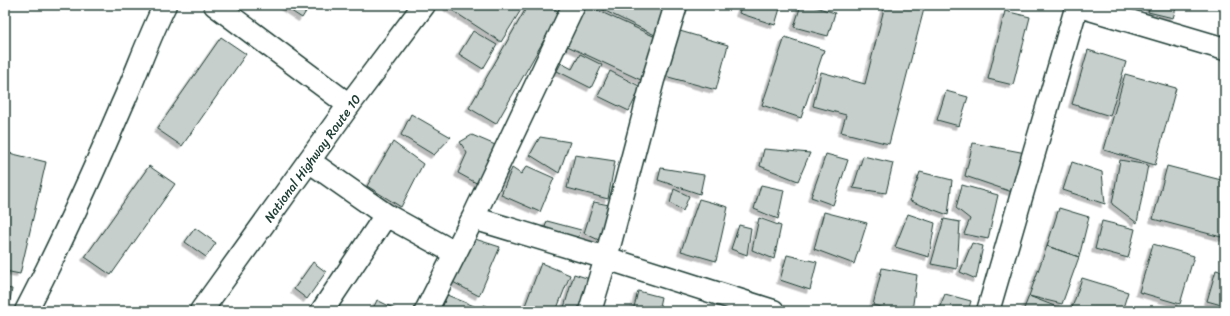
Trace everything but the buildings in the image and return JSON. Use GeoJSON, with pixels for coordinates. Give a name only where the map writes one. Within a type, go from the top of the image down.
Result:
{"type":"FeatureCollection","features":[{"type":"Feature","properties":{"kind":"main road"},"geometry":{"type":"LineString","coordinates":[[26,311],[49,266],[94,168],[165,5]]}},
{"type":"Feature","properties":{"kind":"main road"},"geometry":{"type":"LineString","coordinates":[[215,5],[349,105]]}},
{"type":"Feature","properties":{"kind":"main road","name":"National Highway Route 10"},"geometry":{"type":"LineString","coordinates":[[201,311],[349,105],[424,5]]}},
{"type":"Feature","properties":{"kind":"main road"},"geometry":{"type":"LineString","coordinates":[[426,311],[473,218],[574,5]]}},
{"type":"Feature","properties":{"kind":"main road"},"geometry":{"type":"LineString","coordinates":[[590,311],[606,258],[653,80],[676,5]]}},
{"type":"Feature","properties":{"kind":"main road"},"geometry":{"type":"LineString","coordinates":[[988,311],[1077,5],[1225,49]]}},
{"type":"Feature","properties":{"kind":"main road"},"geometry":{"type":"LineString","coordinates":[[309,161],[386,215],[455,253]]}},
{"type":"Feature","properties":{"kind":"main road"},"geometry":{"type":"LineString","coordinates":[[322,311],[386,215]]}},
{"type":"Feature","properties":{"kind":"main road"},"geometry":{"type":"LineString","coordinates":[[473,218],[773,311]]}}]}
